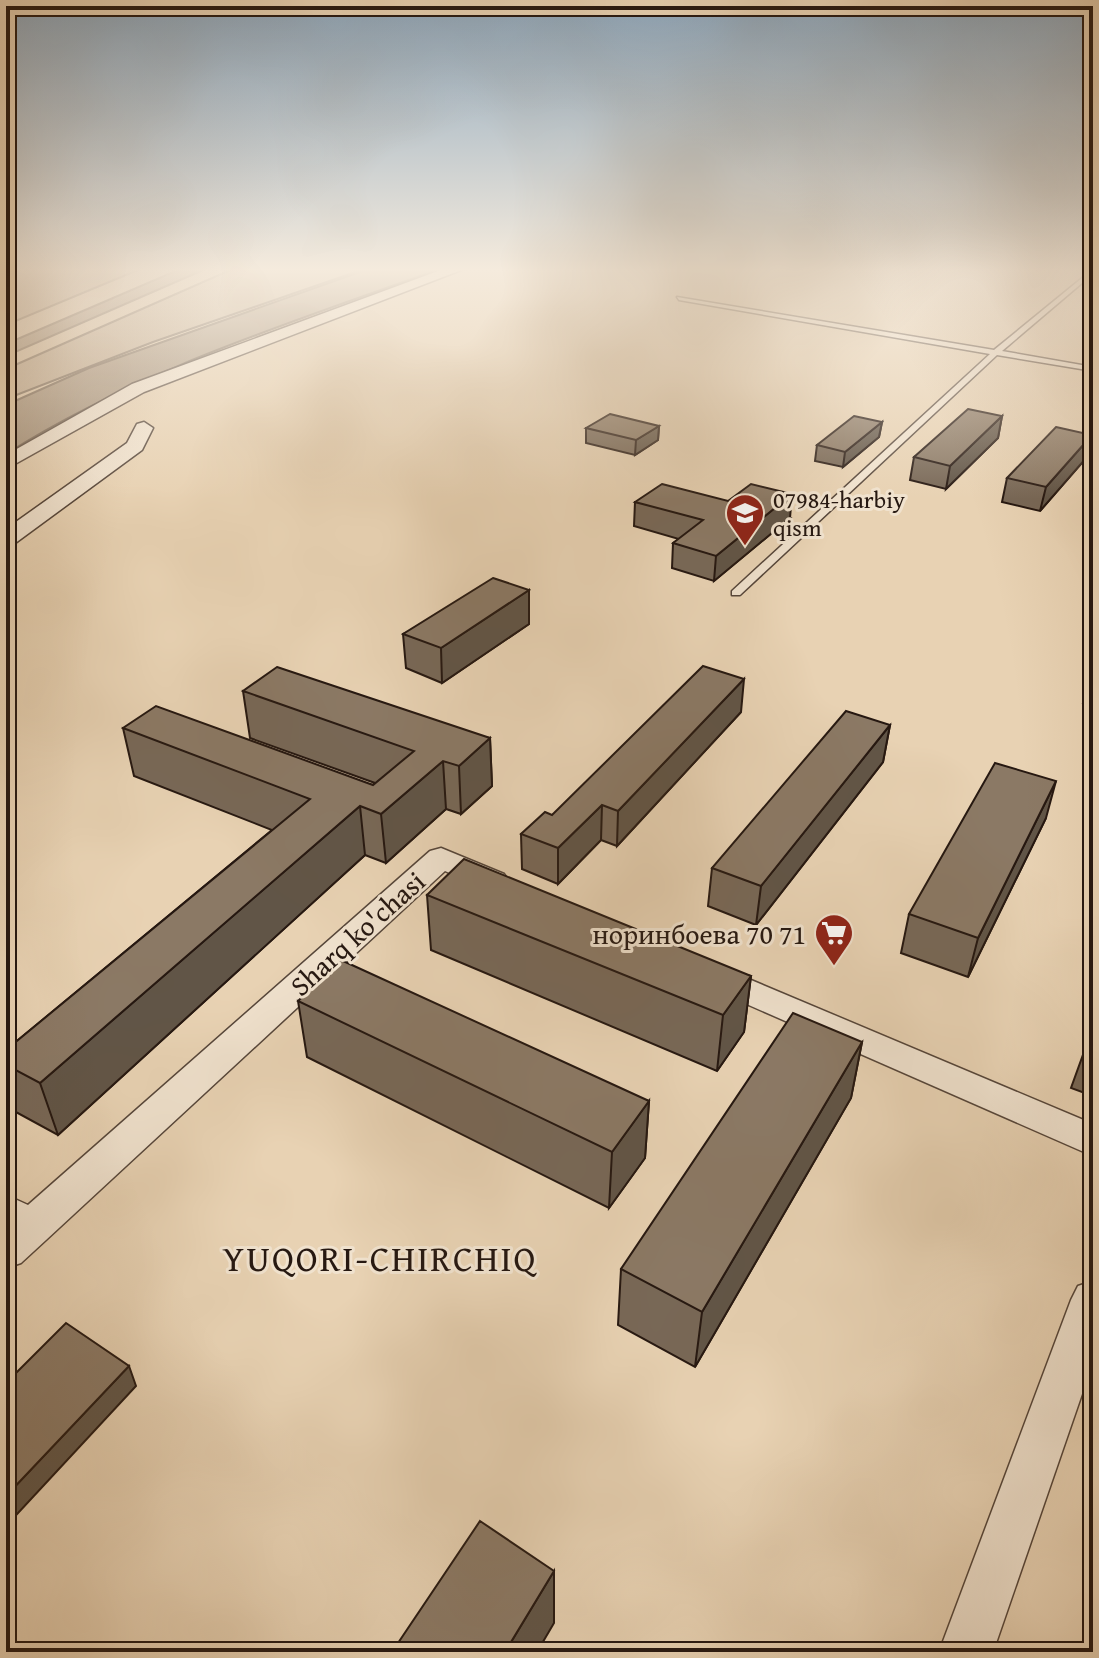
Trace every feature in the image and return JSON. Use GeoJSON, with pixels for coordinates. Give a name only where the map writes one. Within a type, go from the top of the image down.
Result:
{"type":"FeatureCollection","features":[{"type":"Feature","properties":{"kind":"street"},"geometry":{"type":"LineString","coordinates":[[6,463],[138,388],[255,344]]}},
{"type":"Feature","properties":{"kind":"street"},"geometry":{"type":"LineString","coordinates":[[6,539],[135,446],[144,428]]}},
{"type":"Feature","properties":{"kind":"street","name":"Sharq ko'chasi"},"geometry":{"type":"LineString","coordinates":[[14,1230],[441,858],[528,896]]}},
{"type":"Feature","properties":{"kind":"street"},"geometry":{"type":"LineString","coordinates":[[687,965],[1093,1141]]}},
{"type":"Feature","properties":{"kind":"street"},"geometry":{"type":"LineString","coordinates":[[966,1652],[1093,1300]]}},
{"type":"Feature","properties":{"kind":"lane"},"geometry":{"type":"LineString","coordinates":[[951,344],[1093,369]]}},
{"type":"Feature","properties":{"kind":"lane"},"geometry":{"type":"LineString","coordinates":[[736,593],[1005,344]]}},
{"type":"Feature","properties":{"kind":"shaded area"},"geometry":{"type":"Polygon","coordinates":[[[6,344],[33,344],[6,356],[6,344]]]}},
{"type":"Feature","properties":{"kind":"shaded area"},"geometry":{"type":"Polygon","coordinates":[[[62,344],[147,344],[6,399],[6,369],[62,344]]]}},
{"type":"Feature","properties":{"kind":"shaded area"},"geometry":{"type":"Polygon","coordinates":[[[156,344],[232,344],[111,396],[6,454],[6,406],[89,368],[156,344]]]}},
{"type":"Feature","properties":{"kind":"building"},"geometry":{"type":"Polygon","coordinates":[[[968,409],[1002,416],[950,466],[914,457],[968,409]]]}},
{"type":"Feature","properties":{"kind":"building"},"geometry":{"type":"Polygon","coordinates":[[[610,414],[659,426],[636,440],[586,428],[610,414]]]}},
{"type":"Feature","properties":{"kind":"building"},"geometry":{"type":"Polygon","coordinates":[[[854,416],[882,422],[845,452],[817,445],[854,416]]]}},
{"type":"Feature","properties":{"kind":"building"},"geometry":{"type":"Polygon","coordinates":[[[1056,427],[1092,435],[1046,487],[1007,478],[1056,427]]]}},
{"type":"Feature","properties":{"kind":"building"},"geometry":{"type":"Polygon","coordinates":[[[662,484],[728,501],[751,484],[792,494],[716,556],[673,543],[703,520],[635,502],[662,484]]]}},
{"type":"Feature","properties":{"kind":"building"},"geometry":{"type":"Polygon","coordinates":[[[493,578],[529,590],[441,648],[403,634],[493,578]]]}},
{"type":"Feature","properties":{"kind":"building"},"geometry":{"type":"Polygon","coordinates":[[[703,666],[744,679],[618,811],[602,805],[558,848],[521,834],[545,812],[552,815],[703,666]]]}},
{"type":"Feature","properties":{"kind":"building"},"geometry":{"type":"Polygon","coordinates":[[[277,667],[490,738],[459,766],[443,761],[381,814],[360,806],[40,1083],[6,1065],[6,1050],[310,799],[123,728],[156,706],[373,785],[414,751],[243,691],[277,667]]]}},
{"type":"Feature","properties":{"kind":"building"},"geometry":{"type":"Polygon","coordinates":[[[846,711],[890,725],[761,886],[712,868],[846,711]]]}},
{"type":"Feature","properties":{"kind":"building"},"geometry":{"type":"Polygon","coordinates":[[[995,763],[1056,781],[978,938],[909,914],[995,763]]]}},
{"type":"Feature","properties":{"kind":"building"},"geometry":{"type":"Polygon","coordinates":[[[464,859],[751,976],[723,1015],[427,895],[464,859]]]}},
{"type":"Feature","properties":{"kind":"building"},"geometry":{"type":"Polygon","coordinates":[[[341,960],[649,1101],[612,1152],[298,1001],[341,960]]]}},
{"type":"Feature","properties":{"kind":"building"},"geometry":{"type":"Polygon","coordinates":[[[793,1013],[862,1042],[702,1312],[621,1269],[793,1013]]]}},
{"type":"Feature","properties":{"kind":"building"},"geometry":{"type":"Polygon","coordinates":[[[1093,1027],[1093,1050],[1085,1048],[1093,1027]]]}},
{"type":"Feature","properties":{"kind":"building"},"geometry":{"type":"Polygon","coordinates":[[[66,1323],[129,1366],[6,1496],[6,1383],[66,1323]]]}},
{"type":"Feature","properties":{"kind":"building"},"geometry":{"type":"Polygon","coordinates":[[[480,1521],[554,1571],[505,1652],[392,1652],[480,1521]]]}},
{"type":"Feature","properties":{"kind":"place","name":"07984-harbiy qism"},"geometry":{"type":"Point","coordinates":[745,547]}},
{"type":"Feature","properties":{"kind":"place","name":"норинбоева 70 71"},"geometry":{"type":"Point","coordinates":[834,967]}},
{"type":"Feature","properties":{"kind":"district","name":"YUQORI-CHIRCHIQ"},"geometry":{"type":"Point","coordinates":[380,1257]}}]}
